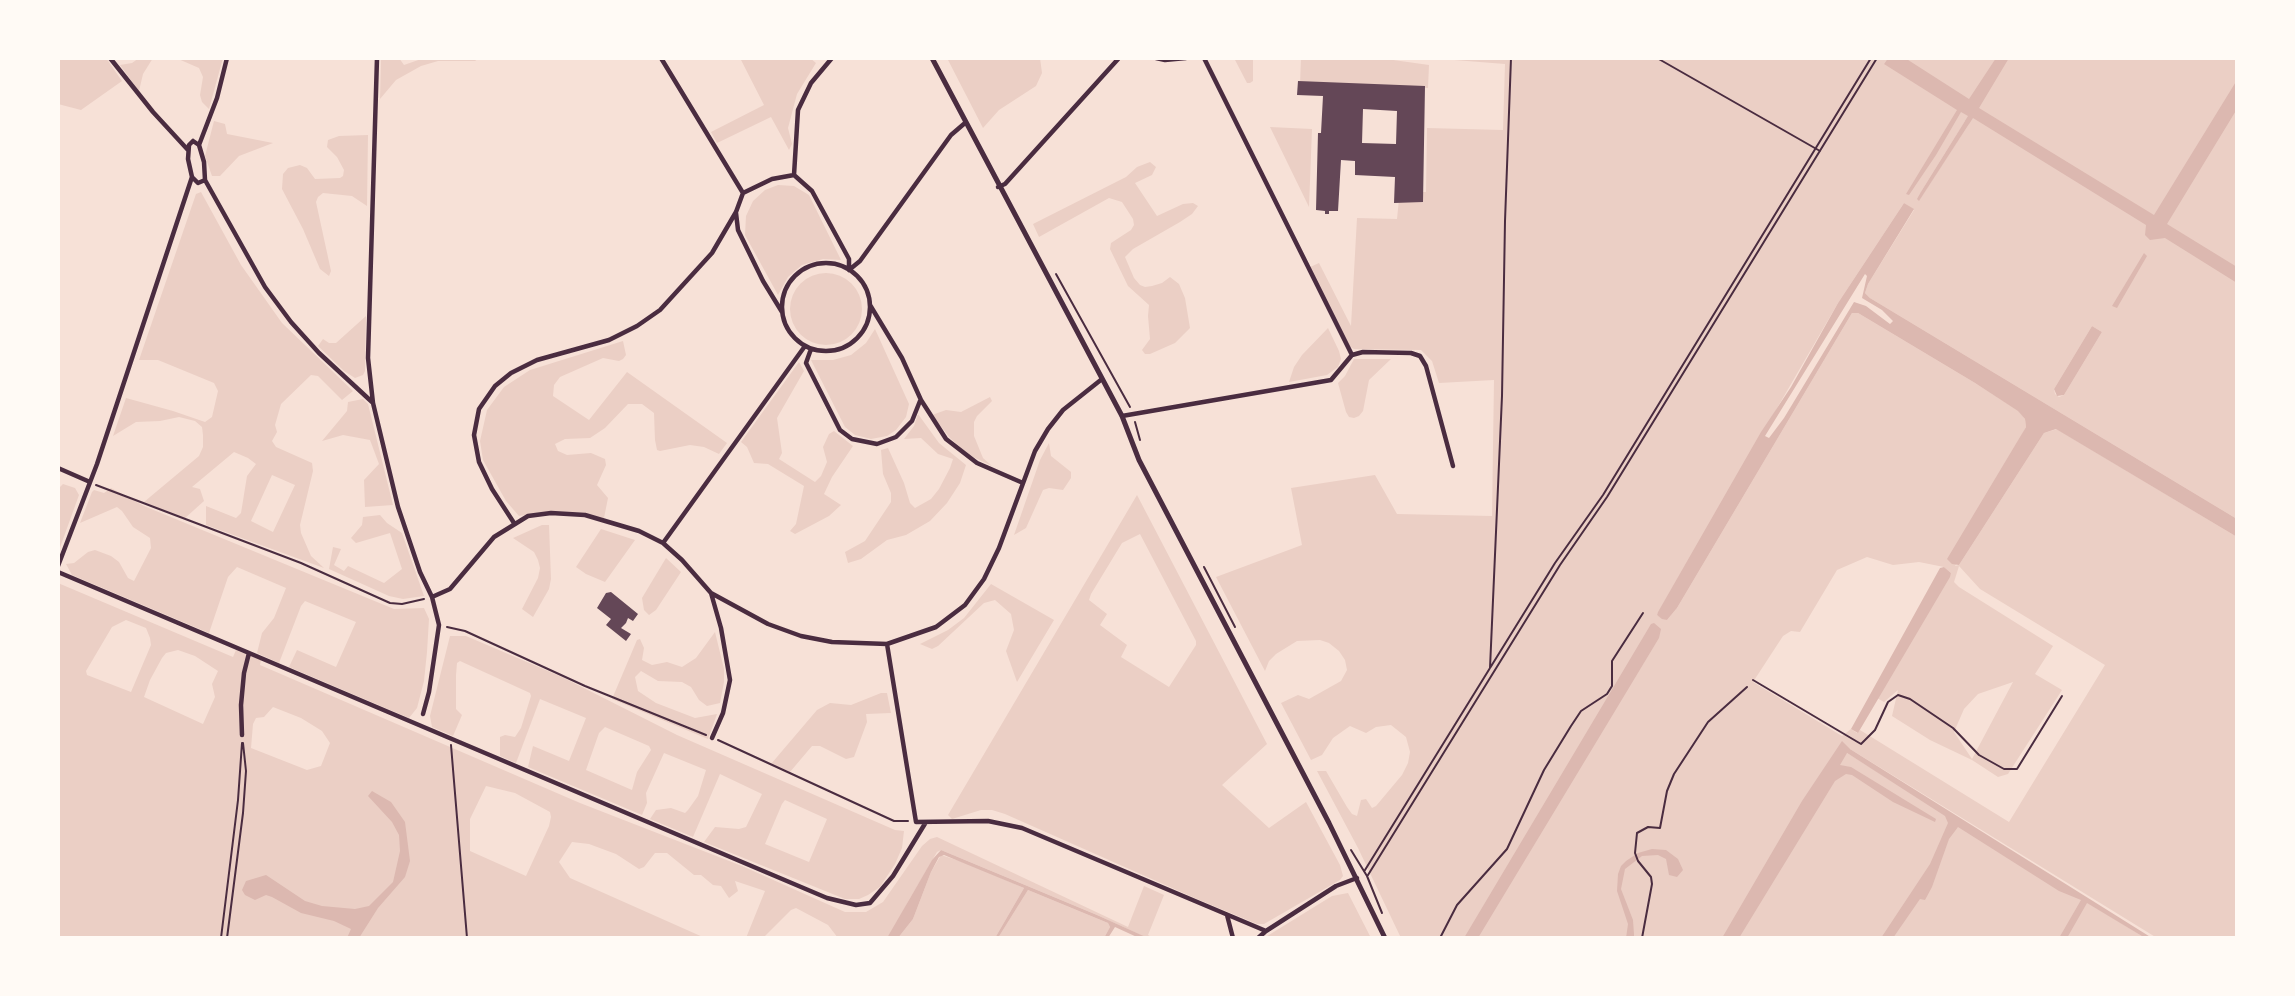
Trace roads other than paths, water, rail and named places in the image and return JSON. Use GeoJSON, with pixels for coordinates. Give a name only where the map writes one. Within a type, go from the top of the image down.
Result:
{"type":"FeatureCollection","features":[{"type":"Feature","properties":{"kind":"street"},"geometry":{"type":"LineString","coordinates":[[110,58],[153,112],[188,149]]}},
{"type":"Feature","properties":{"kind":"street"},"geometry":{"type":"LineString","coordinates":[[227,58],[217,98],[199,145],[205,180],[265,287],[291,322],[318,353],[373,403]]}},
{"type":"Feature","properties":{"kind":"street"},"geometry":{"type":"LineString","coordinates":[[377,58],[368,358],[373,403],[398,507],[420,572],[432,597],[439,625],[423,714]]}},
{"type":"Feature","properties":{"kind":"street"},"geometry":{"type":"LineString","coordinates":[[661,58],[743,193]]}},
{"type":"Feature","properties":{"kind":"street"},"geometry":{"type":"LineString","coordinates":[[794,175],[798,110],[811,83],[832,58]]}},
{"type":"Feature","properties":{"kind":"street"},"geometry":{"type":"LineString","coordinates":[[932,58],[998,187],[1122,416],[1139,460],[1357,878],[1385,938]]}},
{"type":"Feature","properties":{"kind":"street"},"geometry":{"type":"LineString","coordinates":[[998,187],[1004,184],[1119,58]]}},
{"type":"Feature","properties":{"kind":"street"},"geometry":{"type":"LineString","coordinates":[[1156,58],[1186,58]]}},
{"type":"Feature","properties":{"kind":"street"},"geometry":{"type":"LineString","coordinates":[[1204,58],[1352,355]]}},
{"type":"Feature","properties":{"kind":"street"},"geometry":{"type":"LineString","coordinates":[[849,270],[860,261],[951,135],[965,123]]}},
{"type":"Feature","properties":{"kind":"street"},"geometry":{"type":"LineString","coordinates":[[58,566],[90,482],[192,177],[189,145],[193,141],[199,145]]}},
{"type":"Feature","properties":{"kind":"street"},"geometry":{"type":"LineString","coordinates":[[514,523],[492,489],[479,462],[474,435],[479,409],[495,386],[511,373],[537,360],[609,340],[637,326],[660,310],[712,253],[736,212],[743,193],[772,179],[794,175]]}},
{"type":"Feature","properties":{"kind":"street"},"geometry":{"type":"LineString","coordinates":[[794,175],[812,191],[849,258],[849,270]]}},
{"type":"Feature","properties":{"kind":"street"},"geometry":{"type":"LineString","coordinates":[[192,177],[198,183],[205,180]]}},
{"type":"Feature","properties":{"kind":"street"},"geometry":{"type":"LineString","coordinates":[[736,212],[738,230],[794,338],[808,347],[825,351],[839,349],[862,332],[870,305]]}},
{"type":"Feature","properties":{"kind":"street"},"geometry":{"type":"LineString","coordinates":[[782,312],[783,296],[790,281],[802,270],[817,264],[834,264],[849,270],[866,289],[870,305],[902,358],[921,400],[946,439],[977,463],[1023,483]]}},
{"type":"Feature","properties":{"kind":"street"},"geometry":{"type":"LineString","coordinates":[[808,347],[806,363],[840,430],[852,439],[877,444],[896,437],[912,421],[921,400]]}},
{"type":"Feature","properties":{"kind":"street"},"geometry":{"type":"LineString","coordinates":[[663,542],[808,347]]}},
{"type":"Feature","properties":{"kind":"street"},"geometry":{"type":"LineString","coordinates":[[1122,416],[1332,380],[1352,355],[1363,352],[1410,352],[1420,356],[1426,366],[1453,466]]}},
{"type":"Feature","properties":{"kind":"street"},"geometry":{"type":"LineString","coordinates":[[432,597],[450,589],[485,546],[514,523],[528,516],[551,513],[585,515],[639,531],[663,542],[711,593],[768,624],[801,636],[832,642],[887,644],[936,627],[965,605],[984,579],[999,548],[1035,451],[1055,419],[1102,379]]}},
{"type":"Feature","properties":{"kind":"street"},"geometry":{"type":"LineString","coordinates":[[58,468],[90,482]]}},
{"type":"Feature","properties":{"kind":"street"},"geometry":{"type":"LineString","coordinates":[[58,572],[827,898],[856,905],[870,903],[893,876],[926,822]]}},
{"type":"Feature","properties":{"kind":"street"},"geometry":{"type":"LineString","coordinates":[[711,593],[721,628],[730,680],[723,713],[712,738]]}},
{"type":"Feature","properties":{"kind":"street"},"geometry":{"type":"LineString","coordinates":[[887,644],[916,822],[988,821],[1021,828],[1266,931]]}},
{"type":"Feature","properties":{"kind":"street"},"geometry":{"type":"LineString","coordinates":[[242,734],[243,684],[249,653]]}},
{"type":"Feature","properties":{"kind":"street"},"geometry":{"type":"LineString","coordinates":[[1258,938],[1336,886],[1357,878]]}},
{"type":"Feature","properties":{"kind":"street"},"geometry":{"type":"LineString","coordinates":[[1227,914],[1233,938]]}}]}
